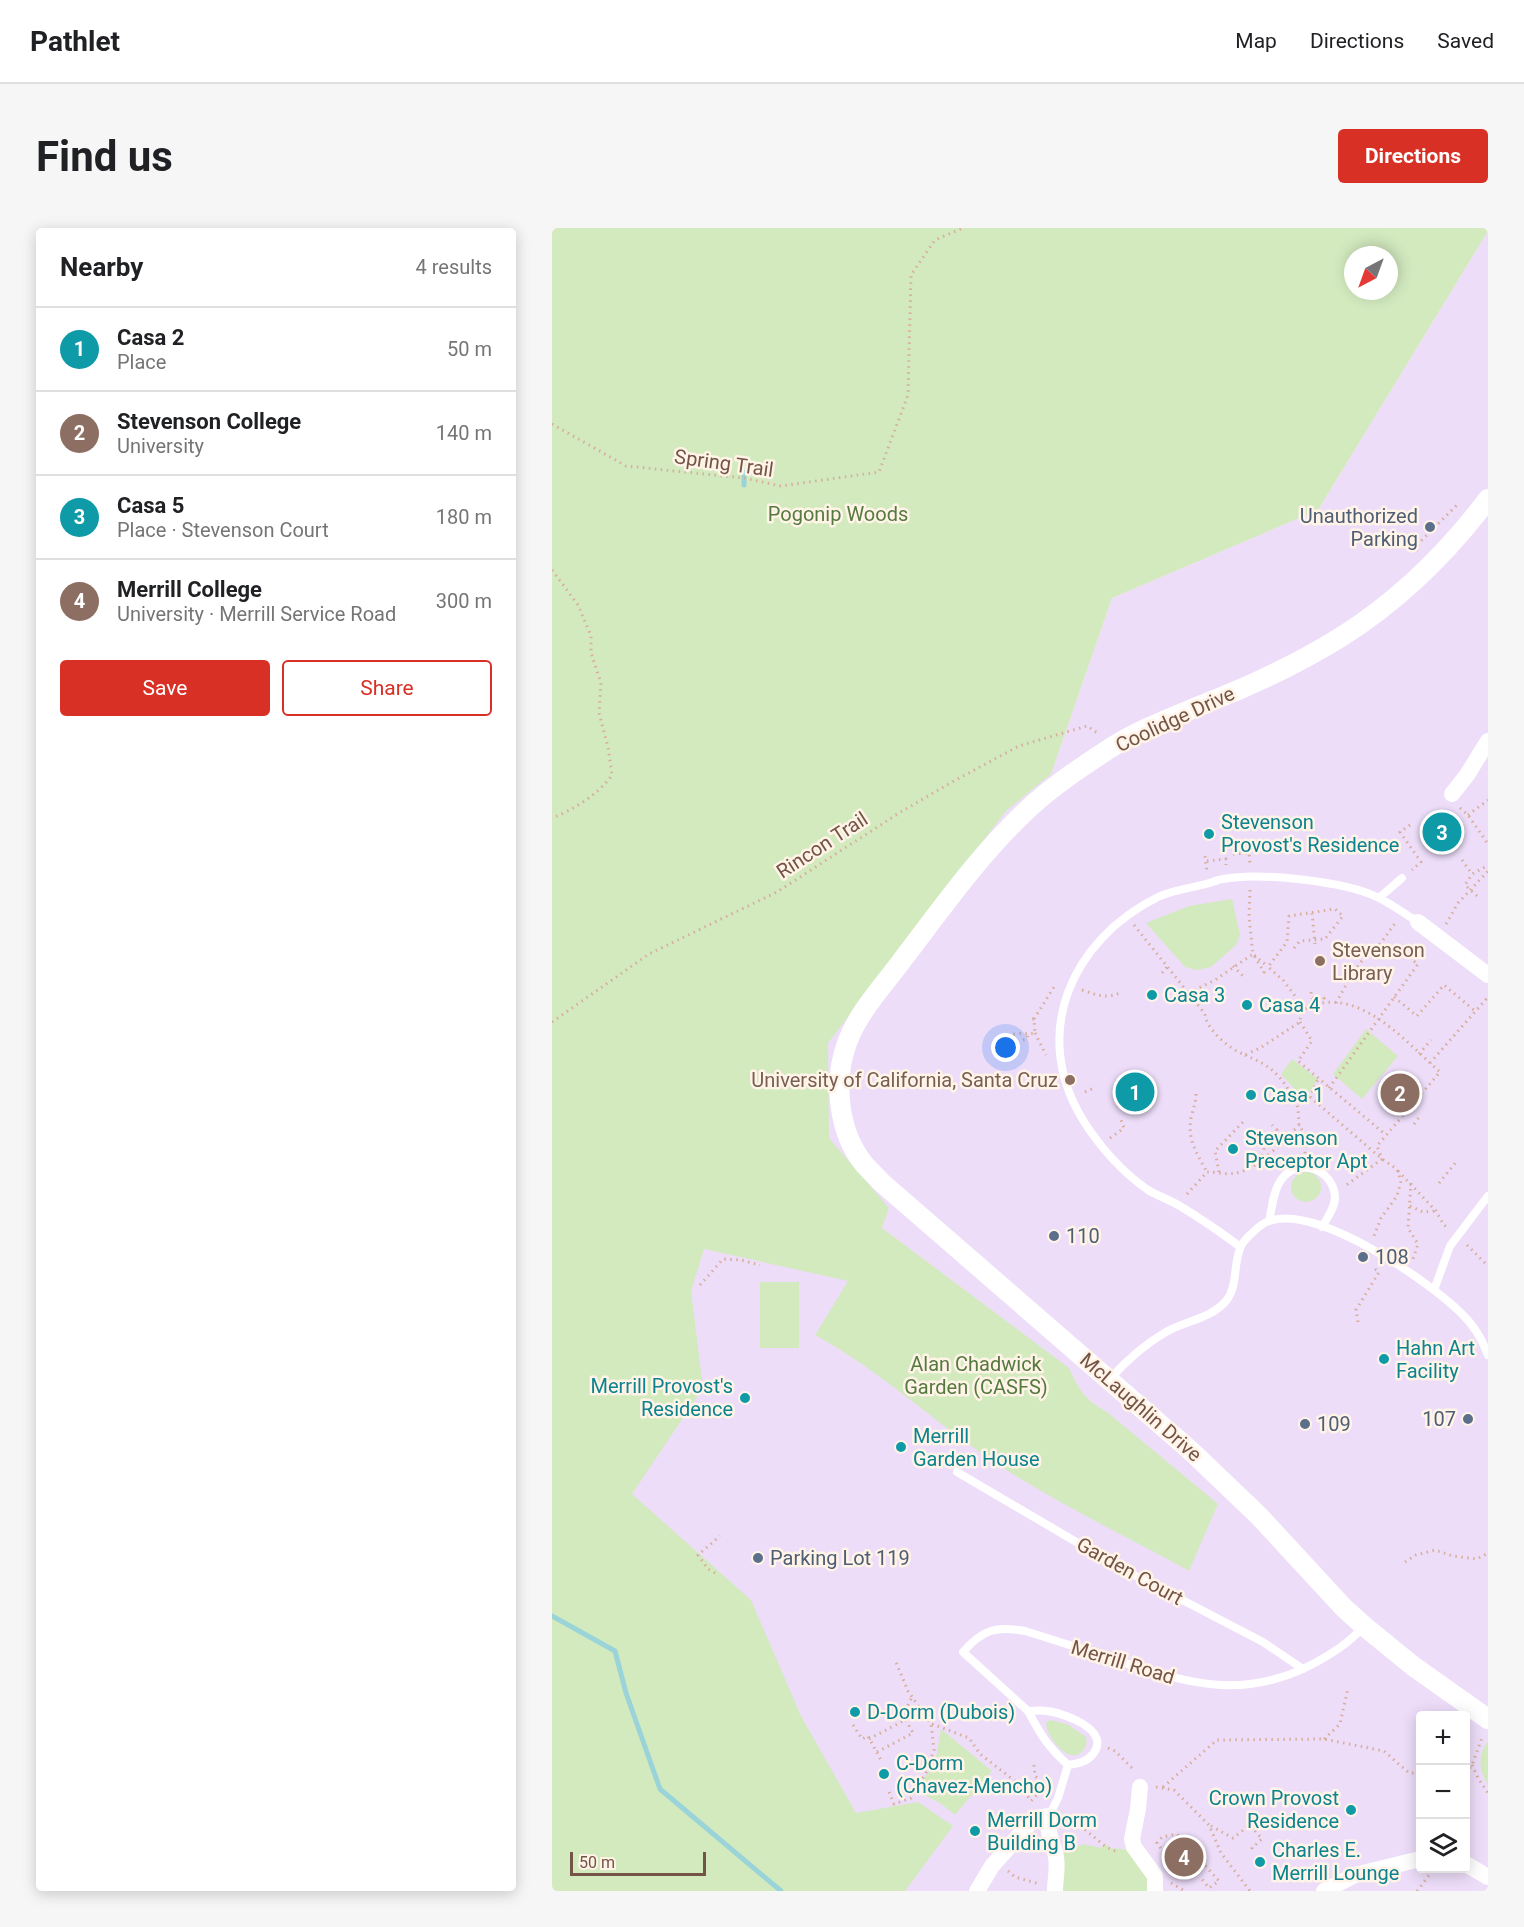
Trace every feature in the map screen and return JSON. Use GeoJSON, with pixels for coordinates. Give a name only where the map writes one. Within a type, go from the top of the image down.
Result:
{"type":"FeatureCollection","features":[{"type":"Feature","properties":{"kind":"street","name":"Coolidge Drive"},"geometry":{"type":"LineString","coordinates":[[841,1070],[846,1043],[867,1008],[923,933],[996,843],[1028,809],[1052,789],[1115,745],[1161,722],[1263,680],[1340,637],[1378,612],[1415,580],[1451,543],[1488,499]]}},
{"type":"Feature","properties":{"kind":"street"},"geometry":{"type":"LineString","coordinates":[[1452,794],[1488,741]]}},
{"type":"Feature","properties":{"kind":"street"},"geometry":{"type":"LineString","coordinates":[[1418,922],[1440,936],[1488,975]]}},
{"type":"Feature","properties":{"kind":"street","name":"McLaughlin Drive"},"geometry":{"type":"LineString","coordinates":[[841,1070],[839,1095],[843,1120],[851,1142],[863,1162],[911,1209],[1191,1451],[1259,1515],[1344,1608],[1486,1726]]}},
{"type":"Feature","properties":{"kind":"street"},"geometry":{"type":"LineString","coordinates":[[1140,1787],[1132,1839],[1134,1847],[1155,1876],[1155,1891]]}},
{"type":"Feature","properties":{"kind":"street"},"geometry":{"type":"LineString","coordinates":[[977,1891],[992,1866],[1030,1823],[1037,1818],[1048,1816],[1047,1825],[1056,1855],[1055,1890]]}},
{"type":"Feature","properties":{"kind":"street"},"geometry":{"type":"LineString","coordinates":[[1324,1891],[1355,1875],[1416,1860]]}},
{"type":"Feature","properties":{"kind":"street"},"geometry":{"type":"LineString","coordinates":[[1470,1866],[1488,1877]]}},
{"type":"Feature","properties":{"kind":"lane"},"geometry":{"type":"LineString","coordinates":[[1240,1247],[1220,1231],[1178,1205],[1148,1190],[1100,1145],[1082,1119],[1063,1074],[1059,1038],[1068,989],[1084,959],[1109,929],[1159,896],[1223,879],[1250,877],[1304,879],[1352,888],[1379,898],[1418,922]]}},
{"type":"Feature","properties":{"kind":"lane"},"geometry":{"type":"LineString","coordinates":[[1379,898],[1402,878]]}},
{"type":"Feature","properties":{"kind":"lane"},"geometry":{"type":"LineString","coordinates":[[1269,1221],[1279,1183],[1286,1173],[1305,1166],[1320,1172],[1330,1182],[1335,1194],[1334,1206],[1322,1227]]}},
{"type":"Feature","properties":{"kind":"lane"},"geometry":{"type":"LineString","coordinates":[[1434,1290],[1450,1246],[1488,1196]]}},
{"type":"Feature","properties":{"kind":"lane"},"geometry":{"type":"LineString","coordinates":[[1110,1379],[1135,1354],[1164,1333],[1183,1323],[1209,1315],[1226,1300],[1233,1287],[1240,1247],[1256,1229],[1269,1221],[1296,1218],[1354,1239],[1409,1272],[1463,1314],[1482,1338],[1488,1355]]}},
{"type":"Feature","properties":{"kind":"lane","name":"Garden Court"},"geometry":{"type":"LineString","coordinates":[[957,1472],[1119,1567],[1263,1642],[1303,1669]]}},
{"type":"Feature","properties":{"kind":"lane","name":"Merrill Road"},"geometry":{"type":"LineString","coordinates":[[1028,1711],[963,1652],[975,1638],[997,1628],[1025,1631],[1182,1681],[1237,1685],[1260,1683],[1303,1669],[1350,1642],[1364,1626]]}},
{"type":"Feature","properties":{"kind":"lane"},"geometry":{"type":"LineString","coordinates":[[1028,1711],[1046,1711],[1071,1718],[1090,1729],[1099,1743],[1089,1759],[1079,1764],[1068,1765],[1042,1738],[1028,1711]]}},
{"type":"Feature","properties":{"kind":"lane"},"geometry":{"type":"LineString","coordinates":[[1048,1816],[1058,1798],[1068,1765]]}},
{"type":"Feature","properties":{"kind":"path","name":"Spring Trail"},"geometry":{"type":"LineString","coordinates":[[552,424],[626,466],[744,478],[781,486],[879,471],[908,395],[911,275],[935,240],[963,228]]}},
{"type":"Feature","properties":{"kind":"path"},"geometry":{"type":"LineString","coordinates":[[552,570],[578,605],[591,636],[591,653],[601,683],[599,713],[608,747],[612,775],[605,785],[587,798],[552,818]]}},
{"type":"Feature","properties":{"kind":"path","name":"Rincon Trail"},"geometry":{"type":"LineString","coordinates":[[552,1022],[649,954],[777,892],[899,813],[1019,746],[1087,726],[1115,745]]}},
{"type":"Feature","properties":{"kind":"path"},"geometry":{"type":"LineString","coordinates":[[1468,815],[1488,801]]}},
{"type":"Feature","properties":{"kind":"path"},"geometry":{"type":"LineString","coordinates":[[1461,809],[1468,815],[1488,844]]}},
{"type":"Feature","properties":{"kind":"path"},"geometry":{"type":"LineString","coordinates":[[1402,878],[1421,862],[1400,832],[1410,825]]}},
{"type":"Feature","properties":{"kind":"path"},"geometry":{"type":"LineString","coordinates":[[1475,839],[1481,835]]}},
{"type":"Feature","properties":{"kind":"path"},"geometry":{"type":"LineString","coordinates":[[1233,854],[1249,853],[1249,917],[1253,954],[1264,972],[1261,975]]}},
{"type":"Feature","properties":{"kind":"path"},"geometry":{"type":"LineString","coordinates":[[1205,856],[1207,871]]}},
{"type":"Feature","properties":{"kind":"path"},"geometry":{"type":"LineString","coordinates":[[1207,861],[1226,859],[1226,871]]}},
{"type":"Feature","properties":{"kind":"path"},"geometry":{"type":"LineString","coordinates":[[1462,860],[1472,874]]}},
{"type":"Feature","properties":{"kind":"path"},"geometry":{"type":"LineString","coordinates":[[1477,896],[1465,885],[1472,874],[1485,867]]}},
{"type":"Feature","properties":{"kind":"path"},"geometry":{"type":"LineString","coordinates":[[1440,936],[1458,903],[1488,871]]}},
{"type":"Feature","properties":{"kind":"path"},"geometry":{"type":"LineString","coordinates":[[1268,967],[1287,942],[1289,916],[1335,909],[1343,916],[1324,939],[1300,941],[1294,948]]}},
{"type":"Feature","properties":{"kind":"path"},"geometry":{"type":"LineString","coordinates":[[1312,913],[1315,944]]}},
{"type":"Feature","properties":{"kind":"path"},"geometry":{"type":"LineString","coordinates":[[1336,1003],[1364,956],[1373,945],[1377,948],[1402,913]]}},
{"type":"Feature","properties":{"kind":"path"},"geometry":{"type":"LineString","coordinates":[[1127,916],[1189,993],[1205,1014],[1206,1021],[1221,1038],[1236,1051],[1267,1065],[1284,1082],[1295,1100],[1299,1125],[1305,1135],[1305,1166]]}},
{"type":"Feature","properties":{"kind":"path"},"geometry":{"type":"LineString","coordinates":[[1189,993],[1215,980],[1253,954]]}},
{"type":"Feature","properties":{"kind":"path"},"geometry":{"type":"LineString","coordinates":[[1253,954],[1283,980],[1305,1009]]}},
{"type":"Feature","properties":{"kind":"path"},"geometry":{"type":"LineString","coordinates":[[1329,1088],[1418,964],[1412,960]]}},
{"type":"Feature","properties":{"kind":"path"},"geometry":{"type":"LineString","coordinates":[[1162,973],[1168,966]]}},
{"type":"Feature","properties":{"kind":"path"},"geometry":{"type":"LineString","coordinates":[[1233,966],[1243,976]]}},
{"type":"Feature","properties":{"kind":"path"},"geometry":{"type":"LineString","coordinates":[[1006,1040],[1005,1037],[1017,1030],[1028,1034],[1035,1033],[1034,1018],[1057,984]]}},
{"type":"Feature","properties":{"kind":"path"},"geometry":{"type":"LineString","coordinates":[[1394,997],[1417,1016],[1443,985],[1475,1011]]}},
{"type":"Feature","properties":{"kind":"path"},"geometry":{"type":"LineString","coordinates":[[1084,990],[1109,998],[1120,993]]}},
{"type":"Feature","properties":{"kind":"path"},"geometry":{"type":"LineString","coordinates":[[1311,992],[1312,998],[1324,998],[1322,1003]]}},
{"type":"Feature","properties":{"kind":"path"},"geometry":{"type":"LineString","coordinates":[[1430,1064],[1488,997]]}},
{"type":"Feature","properties":{"kind":"path"},"geometry":{"type":"LineString","coordinates":[[1382,1159],[1377,1146],[1440,1072],[1365,1010],[1342,1003],[1322,1003],[1305,1009],[1300,1015],[1300,1022],[1312,1041],[1298,1061],[1386,1135]]}},
{"type":"Feature","properties":{"kind":"path"},"geometry":{"type":"LineString","coordinates":[[1029,1019],[1034,1018]]}},
{"type":"Feature","properties":{"kind":"path"},"geometry":{"type":"LineString","coordinates":[[1245,1055],[1300,1022]]}},
{"type":"Feature","properties":{"kind":"path"},"geometry":{"type":"LineString","coordinates":[[1023,1040],[1027,1040],[1028,1034]]}},
{"type":"Feature","properties":{"kind":"path"},"geometry":{"type":"LineString","coordinates":[[1419,1054],[1431,1040]]}},
{"type":"Feature","properties":{"kind":"path"},"geometry":{"type":"LineString","coordinates":[[1295,1100],[1304,1101],[1310,1097],[1318,1079]]}},
{"type":"Feature","properties":{"kind":"path"},"geometry":{"type":"LineString","coordinates":[[1196,1094],[1190,1140],[1207,1172]]}},
{"type":"Feature","properties":{"kind":"path"},"geometry":{"type":"LineString","coordinates":[[1310,1097],[1382,1159],[1397,1169],[1436,1211],[1444,1225]]}},
{"type":"Feature","properties":{"kind":"path"},"geometry":{"type":"LineString","coordinates":[[1414,1124],[1420,1116]]}},
{"type":"Feature","properties":{"kind":"path"},"geometry":{"type":"LineString","coordinates":[[1100,1145],[1124,1128],[1120,1117]]}},
{"type":"Feature","properties":{"kind":"path"},"geometry":{"type":"LineString","coordinates":[[1219,1173],[1215,1151],[1244,1121]]}},
{"type":"Feature","properties":{"kind":"path"},"geometry":{"type":"LineString","coordinates":[[1260,1161],[1266,1143],[1277,1130],[1272,1125]]}},
{"type":"Feature","properties":{"kind":"path"},"geometry":{"type":"LineString","coordinates":[[1207,1172],[1237,1173],[1278,1148],[1299,1125]]}},
{"type":"Feature","properties":{"kind":"path"},"geometry":{"type":"LineString","coordinates":[[1352,1181],[1382,1159]]}},
{"type":"Feature","properties":{"kind":"path"},"geometry":{"type":"LineString","coordinates":[[1439,1183],[1457,1161]]}},
{"type":"Feature","properties":{"kind":"path"},"geometry":{"type":"LineString","coordinates":[[1373,1237],[1381,1218],[1397,1196],[1401,1181],[1397,1169]]}},
{"type":"Feature","properties":{"kind":"path"},"geometry":{"type":"LineString","coordinates":[[1178,1205],[1207,1172]]}},
{"type":"Feature","properties":{"kind":"path"},"geometry":{"type":"LineString","coordinates":[[1409,1272],[1418,1244],[1408,1228],[1411,1183]]}},
{"type":"Feature","properties":{"kind":"path"},"geometry":{"type":"LineString","coordinates":[[1410,1206],[1423,1212],[1436,1211]]}},
{"type":"Feature","properties":{"kind":"path"},"geometry":{"type":"LineString","coordinates":[[1477,1255],[1488,1266]]}},
{"type":"Feature","properties":{"kind":"path"},"geometry":{"type":"LineString","coordinates":[[700,1285],[723,1259],[741,1260],[760,1265]]}},
{"type":"Feature","properties":{"kind":"path"},"geometry":{"type":"LineString","coordinates":[[1358,1322],[1356,1310],[1379,1272],[1366,1262]]}},
{"type":"Feature","properties":{"kind":"path"},"geometry":{"type":"LineString","coordinates":[[716,1573],[708,1569],[698,1555],[720,1536]]}},
{"type":"Feature","properties":{"kind":"path"},"geometry":{"type":"LineString","coordinates":[[1405,1562],[1416,1555],[1435,1550],[1453,1556],[1477,1559],[1488,1553]]}},
{"type":"Feature","properties":{"kind":"path"},"geometry":{"type":"LineString","coordinates":[[889,1792],[894,1804],[910,1798],[927,1771],[934,1750],[931,1724],[912,1697],[896,1660]]}},
{"type":"Feature","properties":{"kind":"path"},"geometry":{"type":"LineString","coordinates":[[1324,1739],[1340,1724],[1348,1688]]}},
{"type":"Feature","properties":{"kind":"path"},"geometry":{"type":"LineString","coordinates":[[877,1752],[913,1733],[903,1715],[912,1697]]}},
{"type":"Feature","properties":{"kind":"path"},"geometry":{"type":"LineString","coordinates":[[870,1739],[905,1720],[920,1708]]}},
{"type":"Feature","properties":{"kind":"path"},"geometry":{"type":"LineString","coordinates":[[931,1724],[969,1738],[980,1754],[1031,1801],[1045,1786]]}},
{"type":"Feature","properties":{"kind":"path"},"geometry":{"type":"LineString","coordinates":[[853,1725],[862,1739],[868,1736],[882,1762]]}},
{"type":"Feature","properties":{"kind":"path"},"geometry":{"type":"LineString","coordinates":[[1470,1768],[1486,1726]]}},
{"type":"Feature","properties":{"kind":"path"},"geometry":{"type":"LineString","coordinates":[[1163,1787],[1217,1740],[1324,1739],[1384,1751],[1409,1773],[1416,1773]]}},
{"type":"Feature","properties":{"kind":"path"},"geometry":{"type":"LineString","coordinates":[[1099,1743],[1115,1751],[1135,1771],[1140,1787],[1163,1787],[1174,1790],[1209,1825],[1233,1838],[1250,1825],[1262,1839],[1252,1848],[1254,1852]]}},
{"type":"Feature","properties":{"kind":"path"},"geometry":{"type":"LineString","coordinates":[[1034,1765],[1035,1776],[1058,1798]]}},
{"type":"Feature","properties":{"kind":"path"},"geometry":{"type":"LineString","coordinates":[[1472,1765],[1488,1793]]}},
{"type":"Feature","properties":{"kind":"path"},"geometry":{"type":"LineString","coordinates":[[1071,1818],[1106,1847],[1115,1851],[1134,1847]]}},
{"type":"Feature","properties":{"kind":"path"},"geometry":{"type":"LineString","coordinates":[[1209,1825],[1221,1853],[1250,1891]]}},
{"type":"Feature","properties":{"kind":"path"},"geometry":{"type":"LineString","coordinates":[[1162,1837],[1177,1834],[1219,1881],[1209,1888],[1201,1878]]}},
{"type":"Feature","properties":{"kind":"path"},"geometry":{"type":"LineString","coordinates":[[1007,1870],[1015,1877],[1055,1890]]}},
{"type":"Feature","properties":{"kind":"path"},"geometry":{"type":"LineString","coordinates":[[1416,1891],[1428,1876]]}},
{"type":"Feature","properties":{"kind":"shaded area","name":"University of California, Santa Cruz"},"geometry":{"type":"Polygon","coordinates":[[[1488,231],[1488,1891],[552,1891],[630,1037],[1051,774],[1112,598],[1318,510],[1488,231]]]}},
{"type":"Feature","properties":{"kind":"green space","name":"Pogonip Woods"},"geometry":{"type":"Polygon","coordinates":[[[552,228],[1488,228],[1318,510],[1112,598],[1051,774],[1006,811],[828,1043],[829,1138],[889,1208],[882,1228],[1069,1368],[1088,1399],[1107,1412],[1218,1504],[1189,1571],[1066,1505],[994,1462],[884,1380],[815,1335],[848,1281],[704,1249],[691,1291],[703,1388],[632,1494],[751,1600],[801,1716],[856,1813],[918,1802],[953,1826],[905,1891],[552,1891],[552,228]]]}},
{"type":"Feature","properties":{"kind":"green space"},"geometry":{"type":"Polygon","coordinates":[[[1232,899],[1240,935],[1236,945],[1211,967],[1197,970],[1185,967],[1146,923],[1189,906],[1232,899]]]}},
{"type":"Feature","properties":{"kind":"green space"},"geometry":{"type":"Polygon","coordinates":[[[1366,1029],[1398,1056],[1362,1099],[1333,1074],[1366,1029]]]}},
{"type":"Feature","properties":{"kind":"green space"},"geometry":{"type":"Polygon","coordinates":[[[1292,1059],[1318,1079],[1305,1098],[1281,1074],[1292,1059]]]}},
{"type":"Feature","properties":{"kind":"green space"},"geometry":{"type":"Polygon","coordinates":[[[1306,1172],[1317,1176],[1321,1187],[1317,1198],[1306,1202],[1295,1198],[1291,1187],[1295,1176],[1306,1172]]]}},
{"type":"Feature","properties":{"kind":"green space"},"geometry":{"type":"Polygon","coordinates":[[[760,1282],[799,1282],[799,1348],[760,1348],[760,1282]]]}},
{"type":"Feature","properties":{"kind":"green space"},"geometry":{"type":"Polygon","coordinates":[[[1050,1720],[1067,1724],[1086,1737],[1086,1744],[1078,1755],[1066,1753],[1054,1742],[1047,1729],[1046,1723],[1050,1720]]]}},
{"type":"Feature","properties":{"kind":"green space"},"geometry":{"type":"Polygon","coordinates":[[[941,1729],[992,1771],[955,1815],[940,1803],[914,1790],[935,1764],[941,1729]]]}},
{"type":"Feature","properties":{"kind":"green space"},"geometry":{"type":"Polygon","coordinates":[[[1488,1741],[1488,1785],[1480,1763],[1482,1752],[1488,1741]]]}},
{"type":"Feature","properties":{"kind":"green space"},"geometry":{"type":"Polygon","coordinates":[[[1083,1844],[1101,1848],[1105,1844],[1111,1848],[1130,1850],[1144,1868],[1151,1891],[1059,1891],[1061,1854],[1083,1844]]]}},
{"type":"Feature","properties":{"kind":"waterway"},"geometry":{"type":"LineString","coordinates":[[744,472],[744,485]]}},
{"type":"Feature","properties":{"kind":"waterway"},"geometry":{"type":"LineString","coordinates":[[552,1616],[615,1651],[626,1693],[660,1789],[781,1891]]}},
{"type":"Feature","properties":{"kind":"place","name":"Unauthorized Parking"},"geometry":{"type":"Point","coordinates":[1430,527]}},
{"type":"Feature","properties":{"kind":"place","name":"Casa 5"},"geometry":{"type":"Point","coordinates":[1442,832]}},
{"type":"Feature","properties":{"kind":"place","name":"Stevenson Provost's Residence"},"geometry":{"type":"Point","coordinates":[1209,834]}},
{"type":"Feature","properties":{"kind":"place","name":"Stevenson Library"},"geometry":{"type":"Point","coordinates":[1320,961]}},
{"type":"Feature","properties":{"kind":"place","name":"Casa 3"},"geometry":{"type":"Point","coordinates":[1152,995]}},
{"type":"Feature","properties":{"kind":"place","name":"Casa 4"},"geometry":{"type":"Point","coordinates":[1247,1005]}},
{"type":"Feature","properties":{"kind":"place","name":"University of California, Santa Cruz"},"geometry":{"type":"Point","coordinates":[1070,1080]}},
{"type":"Feature","properties":{"kind":"place","name":"Casa 2"},"geometry":{"type":"Point","coordinates":[1135,1092]}},
{"type":"Feature","properties":{"kind":"place","name":"Stevenson College"},"geometry":{"type":"Point","coordinates":[1400,1093]}},
{"type":"Feature","properties":{"kind":"place","name":"Casa 1"},"geometry":{"type":"Point","coordinates":[1251,1095]}},
{"type":"Feature","properties":{"kind":"place","name":"Stevenson Preceptor Apt"},"geometry":{"type":"Point","coordinates":[1233,1149]}},
{"type":"Feature","properties":{"kind":"place","name":"110"},"geometry":{"type":"Point","coordinates":[1054,1236]}},
{"type":"Feature","properties":{"kind":"place","name":"108"},"geometry":{"type":"Point","coordinates":[1363,1257]}},
{"type":"Feature","properties":{"kind":"place","name":"Hahn Art Facility"},"geometry":{"type":"Point","coordinates":[1384,1359]}},
{"type":"Feature","properties":{"kind":"place","name":"Merrill Provost's Residence"},"geometry":{"type":"Point","coordinates":[745,1398]}},
{"type":"Feature","properties":{"kind":"place","name":"107"},"geometry":{"type":"Point","coordinates":[1468,1419]}},
{"type":"Feature","properties":{"kind":"place","name":"109"},"geometry":{"type":"Point","coordinates":[1305,1424]}},
{"type":"Feature","properties":{"kind":"place","name":"Merrill Garden House"},"geometry":{"type":"Point","coordinates":[901,1447]}},
{"type":"Feature","properties":{"kind":"place","name":"Parking Lot 119"},"geometry":{"type":"Point","coordinates":[758,1558]}},
{"type":"Feature","properties":{"kind":"place","name":"D-Dorm (Dubois)"},"geometry":{"type":"Point","coordinates":[855,1712]}},
{"type":"Feature","properties":{"kind":"place","name":"C-Dorm (Chavez-Mencho)"},"geometry":{"type":"Point","coordinates":[884,1774]}},
{"type":"Feature","properties":{"kind":"place","name":"Crown Provost Residence"},"geometry":{"type":"Point","coordinates":[1351,1810]}},
{"type":"Feature","properties":{"kind":"place","name":"Merrill Dorm Building B"},"geometry":{"type":"Point","coordinates":[975,1831]}},
{"type":"Feature","properties":{"kind":"place","name":"Merrill College"},"geometry":{"type":"Point","coordinates":[1184,1857]}},
{"type":"Feature","properties":{"kind":"place","name":"Charles E. Merrill Lounge"},"geometry":{"type":"Point","coordinates":[1260,1862]}},
{"type":"Feature","properties":{"kind":"park label","name":"Alan Chadwick Garden (CASFS)"},"geometry":{"type":"Point","coordinates":[976,1376]}}]}
